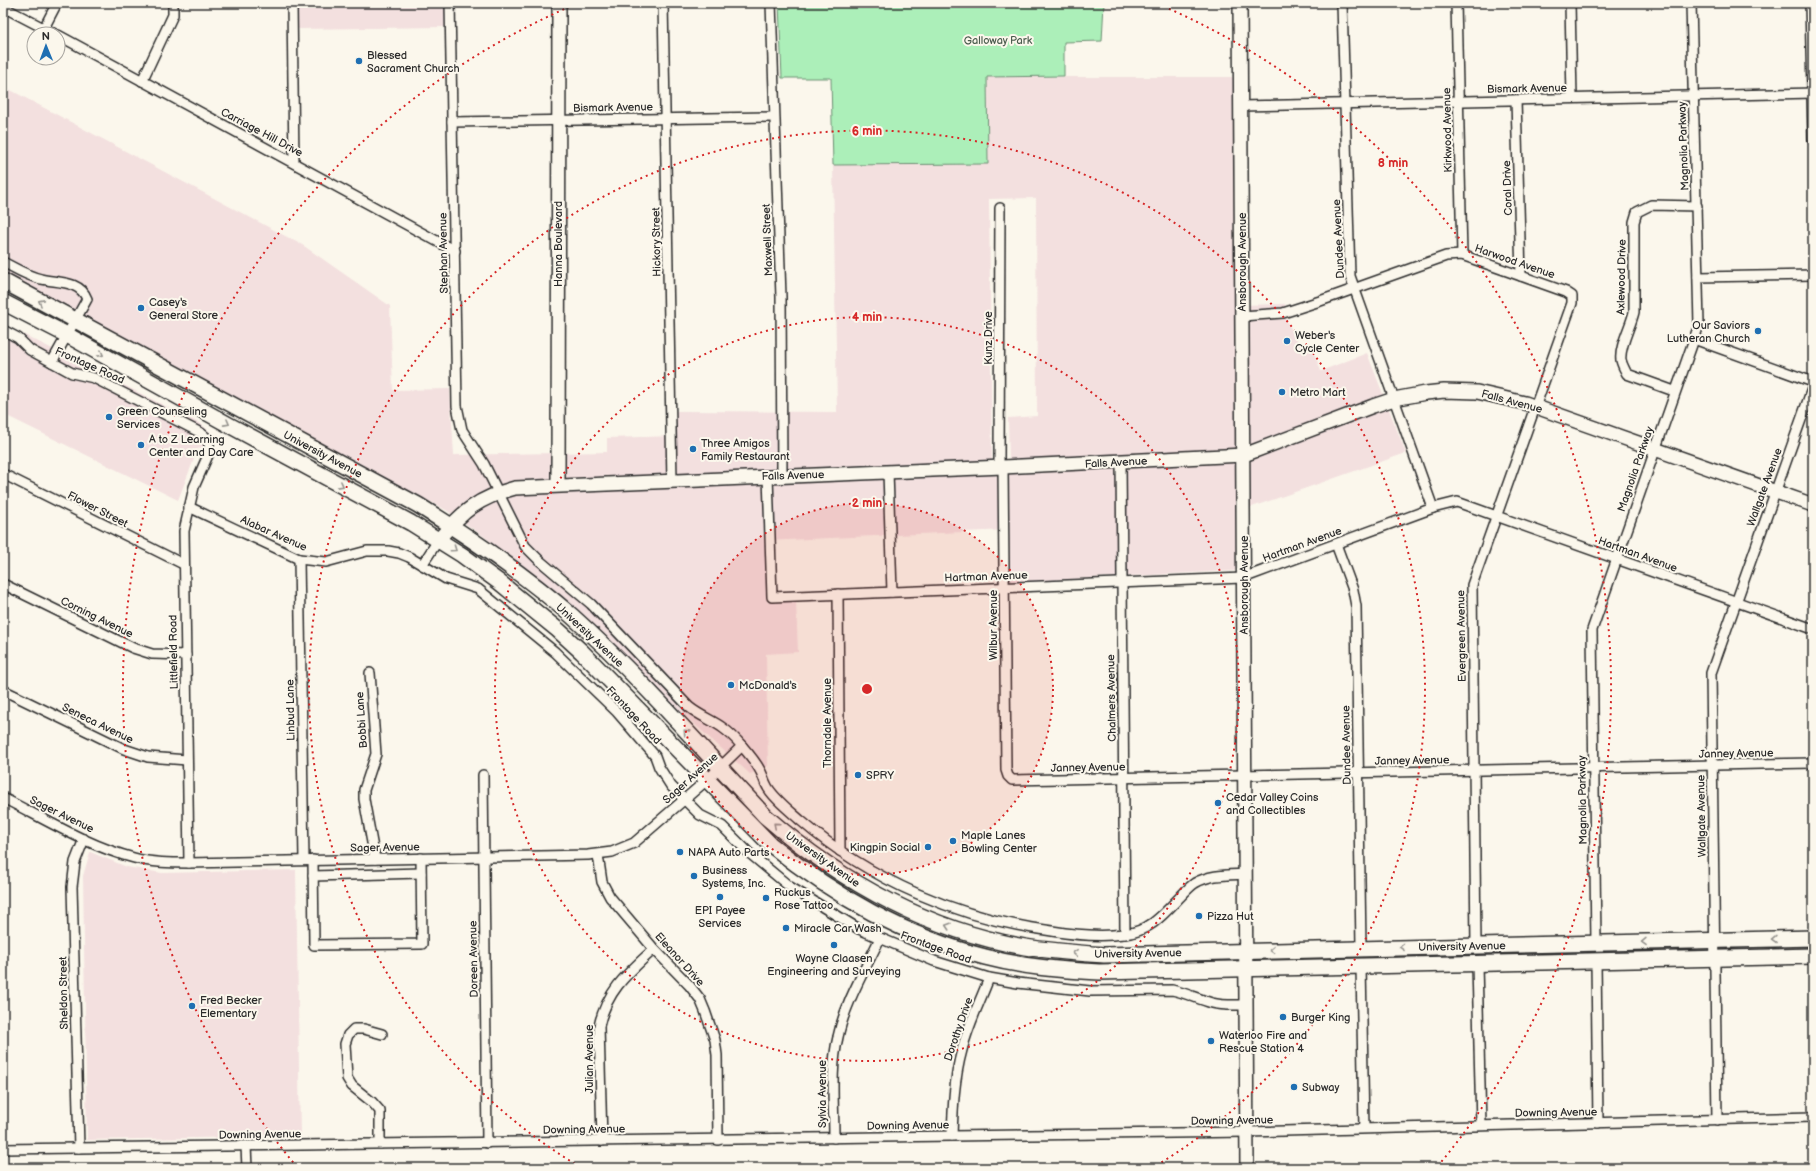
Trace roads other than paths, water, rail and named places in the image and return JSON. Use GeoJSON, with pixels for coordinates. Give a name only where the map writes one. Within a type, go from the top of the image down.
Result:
{"type":"FeatureCollection","features":[{"type":"Feature","properties":{"kind":"main road","name":"University Avenue"},"geometry":{"type":"LineString","coordinates":[[3,282],[418,505],[451,525],[509,566],[571,616],[623,665],[765,816],[787,835],[829,866],[874,894],[923,918],[998,941],[1052,951],[1104,954],[1813,938]]}},
{"type":"Feature","properties":{"kind":"main road","name":"University Avenue"},"geometry":{"type":"LineString","coordinates":[[3,302],[67,335],[439,539],[499,582],[558,630],[607,676],[708,779],[755,830],[798,867],[844,898],[871,913],[929,939],[986,958],[1058,969],[1099,972],[1813,956]]}},
{"type":"Feature","properties":{"kind":"street"},"geometry":{"type":"LineString","coordinates":[[45,26],[57,3]]}},
{"type":"Feature","properties":{"kind":"street"},"geometry":{"type":"LineString","coordinates":[[142,81],[173,15],[173,3]]}},
{"type":"Feature","properties":{"kind":"street"},"geometry":{"type":"LineString","coordinates":[[292,3],[294,163]]}},
{"type":"Feature","properties":{"kind":"street","name":"Stephan Avenue"},"geometry":{"type":"LineString","coordinates":[[450,3],[457,406],[462,430],[468,442],[484,464],[499,492]]}},
{"type":"Feature","properties":{"kind":"street","name":"Hanna Boulevard"},"geometry":{"type":"LineString","coordinates":[[558,485],[559,3]]}},
{"type":"Feature","properties":{"kind":"street","name":"Hickory Street"},"geometry":{"type":"LineString","coordinates":[[663,3],[672,481]]}},
{"type":"Feature","properties":{"kind":"street","name":"Maxwell Street"},"geometry":{"type":"LineString","coordinates":[[771,3],[774,117],[782,301],[782,476]]}},
{"type":"Feature","properties":{"kind":"street","name":"Ansborough Avenue"},"geometry":{"type":"LineString","coordinates":[[1240,3],[1244,455],[1243,578],[1247,1168]]}},
{"type":"Feature","properties":{"kind":"street","name":"Dundee Avenue"},"geometry":{"type":"LineString","coordinates":[[1342,3],[1350,276],[1433,508]]}},
{"type":"Feature","properties":{"kind":"street","name":"Kirkwood Avenue"},"geometry":{"type":"LineString","coordinates":[[1456,3],[1462,256]]}},
{"type":"Feature","properties":{"kind":"street"},"geometry":{"type":"LineString","coordinates":[[1570,3],[1572,98]]}},
{"type":"Feature","properties":{"kind":"street","name":"Magnolia Parkway"},"geometry":{"type":"LineString","coordinates":[[1596,943],[1592,630],[1674,391],[1699,324],[1691,3]]}},
{"type":"Feature","properties":{"kind":"street"},"geometry":{"type":"LineString","coordinates":[[1810,3],[1813,140]]}},
{"type":"Feature","properties":{"kind":"street","name":"Carriage Hill Drive"},"geometry":{"type":"LineString","coordinates":[[3,7],[40,26]]}},
{"type":"Feature","properties":{"kind":"street","name":"Carriage Hill Drive"},"geometry":{"type":"LineString","coordinates":[[66,40],[455,251]]}},
{"type":"Feature","properties":{"kind":"street","name":"Bismark Avenue"},"geometry":{"type":"LineString","coordinates":[[1241,106],[1812,93]]}},
{"type":"Feature","properties":{"kind":"street","name":"Coral Drive"},"geometry":{"type":"LineString","coordinates":[[1516,100],[1521,276]]}},
{"type":"Feature","properties":{"kind":"street","name":"Bismark Avenue"},"geometry":{"type":"LineString","coordinates":[[452,122],[774,117]]}},
{"type":"Feature","properties":{"kind":"street","name":"Axlewood Drive"},"geometry":{"type":"LineString","coordinates":[[1674,391],[1627,374],[1621,362],[1620,353],[1632,323],[1634,312],[1634,222],[1637,212],[1651,205],[1697,206]]}},
{"type":"Feature","properties":{"kind":"street","name":"Kunz Drive"},"geometry":{"type":"LineString","coordinates":[[1000,208],[1001,467]]}},
{"type":"Feature","properties":{"kind":"street","name":"Harwood Avenue"},"geometry":{"type":"LineString","coordinates":[[1242,316],[1282,313],[1446,256],[1462,256],[1566,292],[1572,296]]}},
{"type":"Feature","properties":{"kind":"street"},"geometry":{"type":"LineString","coordinates":[[3,262],[24,273],[41,279],[71,284],[84,292],[87,299],[52,362]]}},
{"type":"Feature","properties":{"kind":"street"},"geometry":{"type":"LineString","coordinates":[[1698,277],[1813,275]]}},
{"type":"Feature","properties":{"kind":"street","name":"Evergreen Avenue"},"geometry":{"type":"LineString","coordinates":[[1476,946],[1472,586],[1572,303],[1572,296]]}},
{"type":"Feature","properties":{"kind":"street","name":"Frontage Road"},"geometry":{"type":"LineString","coordinates":[[3,330],[18,338],[30,350],[72,373],[94,378],[201,433],[207,438],[209,444]]}},
{"type":"Feature","properties":{"kind":"street"},"geometry":{"type":"LineString","coordinates":[[1694,339],[1813,382]]}},
{"type":"Feature","properties":{"kind":"street","name":"Wallgate Avenue"},"geometry":{"type":"LineString","coordinates":[[1718,1120],[1711,674],[1813,386]]}},
{"type":"Feature","properties":{"kind":"street","name":"Falls Avenue"},"geometry":{"type":"LineString","coordinates":[[422,565],[439,539],[451,525],[474,504],[499,492],[515,488],[1120,462],[1244,455],[1394,399],[1426,392],[1461,391],[1494,394],[1536,406],[1813,505]]}},
{"type":"Feature","properties":{"kind":"street","name":"Littlefield Road"},"geometry":{"type":"LineString","coordinates":[[189,863],[183,564],[184,530],[189,507],[201,468],[208,453],[209,444]]}},
{"type":"Feature","properties":{"kind":"street","name":"Chalmers Avenue"},"geometry":{"type":"LineString","coordinates":[[1120,462],[1125,934]]}},
{"type":"Feature","properties":{"kind":"street","name":"Wilbur Avenue"},"geometry":{"type":"LineString","coordinates":[[1001,467],[1005,588],[1006,770],[1008,776],[1012,780]]}},
{"type":"Feature","properties":{"kind":"street"},"geometry":{"type":"LineString","coordinates":[[888,472],[892,592]]}},
{"type":"Feature","properties":{"kind":"street","name":"Flower Street"},"geometry":{"type":"LineString","coordinates":[[3,474],[183,564]]}},
{"type":"Feature","properties":{"kind":"street","name":"Hartman Avenue"},"geometry":{"type":"LineString","coordinates":[[768,476],[772,596],[1243,578],[1433,508],[1457,502],[1813,629]]}},
{"type":"Feature","properties":{"kind":"street"},"geometry":{"type":"LineString","coordinates":[[499,492],[520,536],[532,553],[591,604],[689,707],[698,715],[721,727],[742,746],[756,763],[762,773],[766,785],[773,794],[799,819],[840,851],[892,882],[942,904],[1011,925],[1062,933],[1125,934],[1140,931],[1157,920],[1186,891],[1202,880],[1219,876],[1246,874]]}},
{"type":"Feature","properties":{"kind":"street","name":"Alabar Avenue"},"geometry":{"type":"LineString","coordinates":[[189,507],[299,559],[326,562],[377,550],[399,553],[422,565]]}},
{"type":"Feature","properties":{"kind":"street","name":"Dundee Avenue"},"geometry":{"type":"LineString","coordinates":[[1336,544],[1353,590],[1356,606],[1361,948]]}},
{"type":"Feature","properties":{"kind":"street","name":"Linbud Lane"},"geometry":{"type":"LineString","coordinates":[[299,559],[308,860],[313,876],[314,946],[422,944],[421,873]]}},
{"type":"Feature","properties":{"kind":"street","name":"Frontage Road"},"geometry":{"type":"LineString","coordinates":[[422,565],[446,579],[478,589],[556,652],[647,744],[671,786],[684,799],[700,814],[722,826],[748,852],[790,887],[836,916],[880,938],[934,961],[989,978],[1052,988],[1090,991],[1172,990],[1185,992],[1211,1003],[1246,1006]]}},
{"type":"Feature","properties":{"kind":"street","name":"Corning Avenue"},"geometry":{"type":"LineString","coordinates":[[3,584],[133,648],[152,654],[186,655]]}},
{"type":"Feature","properties":{"kind":"street","name":"Thorndale Avenue"},"geometry":{"type":"LineString","coordinates":[[838,594],[840,851]]}},
{"type":"Feature","properties":{"kind":"street","name":"Bobbi Lane"},"geometry":{"type":"LineString","coordinates":[[370,673],[376,754],[364,790],[364,799],[375,859]]}},
{"type":"Feature","properties":{"kind":"street","name":"Seneca Avenue"},"geometry":{"type":"LineString","coordinates":[[3,690],[124,749],[148,757],[187,760]]}},
{"type":"Feature","properties":{"kind":"street","name":"Sager Avenue"},"geometry":{"type":"LineString","coordinates":[[3,798],[84,839],[120,854],[136,859],[162,862],[189,863],[598,854],[612,852],[634,844],[708,779],[742,746]]}},
{"type":"Feature","properties":{"kind":"street","name":"Janney Avenue"},"geometry":{"type":"LineString","coordinates":[[1012,780],[1813,763]]}},
{"type":"Feature","properties":{"kind":"street","name":"Doreen Avenue"},"geometry":{"type":"LineString","coordinates":[[483,775],[487,1143]]}},
{"type":"Feature","properties":{"kind":"street","name":"Sheldon Street"},"geometry":{"type":"LineString","coordinates":[[79,1148],[72,887],[75,862],[84,839]]}},
{"type":"Feature","properties":{"kind":"street","name":"Eleanor Drive"},"geometry":{"type":"LineString","coordinates":[[598,854],[599,874],[605,890],[654,949],[689,985],[700,999],[711,1026],[717,1055],[718,1140]]}},
{"type":"Feature","properties":{"kind":"street"},"geometry":{"type":"LineString","coordinates":[[313,876],[421,873],[421,858]]}},
{"type":"Feature","properties":{"kind":"street","name":"Sylvia Avenue"},"geometry":{"type":"LineString","coordinates":[[834,1138],[833,1066],[838,1036],[848,1006],[880,938]]}},
{"type":"Feature","properties":{"kind":"street","name":"Julian Avenue"},"geometry":{"type":"LineString","coordinates":[[602,1141],[600,1026],[603,1009],[610,995],[628,972],[654,949]]}},
{"type":"Feature","properties":{"kind":"street"},"geometry":{"type":"LineString","coordinates":[[1596,961],[1598,1123]]}},
{"type":"Feature","properties":{"kind":"street"},"geometry":{"type":"LineString","coordinates":[[1477,964],[1481,1125]]}},
{"type":"Feature","properties":{"kind":"street"},"geometry":{"type":"LineString","coordinates":[[1362,966],[1364,1128]]}},
{"type":"Feature","properties":{"kind":"street","name":"Dorothy Drive"},"geometry":{"type":"LineString","coordinates":[[952,1136],[953,1100],[958,1066],[966,1038],[989,978]]}},
{"type":"Feature","properties":{"kind":"street"},"geometry":{"type":"LineString","coordinates":[[380,1144],[380,1111],[372,1102],[352,1086],[347,1078],[345,1044],[348,1035],[354,1029],[364,1029],[382,1034]]}},
{"type":"Feature","properties":{"kind":"street","name":"Downing Avenue"},"geometry":{"type":"LineString","coordinates":[[3,1150],[1247,1132],[1813,1117]]}},
{"type":"Feature","properties":{"kind":"street"},"geometry":{"type":"LineString","coordinates":[[246,1146],[247,1168]]}},
{"type":"Feature","properties":{"kind":"place","name":"Blessed Sacrament Church"},"geometry":{"type":"Point","coordinates":[359,61]}},
{"type":"Feature","properties":{"kind":"place","name":"Casey's General Store"},"geometry":{"type":"Point","coordinates":[141,308]}},
{"type":"Feature","properties":{"kind":"place","name":"Our Saviors Lutheran Church"},"geometry":{"type":"Point","coordinates":[1758,331]}},
{"type":"Feature","properties":{"kind":"place","name":"Weber's Cycle Center"},"geometry":{"type":"Point","coordinates":[1287,341]}},
{"type":"Feature","properties":{"kind":"place","name":"Metro Mart"},"geometry":{"type":"Point","coordinates":[1282,392]}},
{"type":"Feature","properties":{"kind":"place","name":"Green Counseling Services"},"geometry":{"type":"Point","coordinates":[109,417]}},
{"type":"Feature","properties":{"kind":"place","name":"A to Z Learning Center and Day Care"},"geometry":{"type":"Point","coordinates":[141,445]}},
{"type":"Feature","properties":{"kind":"place","name":"Three Amigos Family Restaurant"},"geometry":{"type":"Point","coordinates":[693,449]}},
{"type":"Feature","properties":{"kind":"place","name":"McDonald's"},"geometry":{"type":"Point","coordinates":[731,685]}},
{"type":"Feature","properties":{"kind":"place","name":"SPRY"},"geometry":{"type":"Point","coordinates":[858,775]}},
{"type":"Feature","properties":{"kind":"place","name":"Cedar Valley Coins and Collectibles"},"geometry":{"type":"Point","coordinates":[1218,803]}},
{"type":"Feature","properties":{"kind":"place","name":"Maple Lanes Bowling Center"},"geometry":{"type":"Point","coordinates":[953,841]}},
{"type":"Feature","properties":{"kind":"place","name":"Kingpin Social"},"geometry":{"type":"Point","coordinates":[928,847]}},
{"type":"Feature","properties":{"kind":"place","name":"NAPA Auto Parts"},"geometry":{"type":"Point","coordinates":[680,852]}},
{"type":"Feature","properties":{"kind":"place","name":"Business Systems, Inc."},"geometry":{"type":"Point","coordinates":[694,876]}},
{"type":"Feature","properties":{"kind":"place","name":"EPI Payee Services"},"geometry":{"type":"Point","coordinates":[720,897]}},
{"type":"Feature","properties":{"kind":"place","name":"Ruckus Rose Tattoo"},"geometry":{"type":"Point","coordinates":[766,898]}},
{"type":"Feature","properties":{"kind":"place","name":"Pizza Hut"},"geometry":{"type":"Point","coordinates":[1199,916]}},
{"type":"Feature","properties":{"kind":"place","name":"Miracle Car Wash"},"geometry":{"type":"Point","coordinates":[786,928]}},
{"type":"Feature","properties":{"kind":"place","name":"Wayne Claasen Engineering and Surveying"},"geometry":{"type":"Point","coordinates":[834,945]}},
{"type":"Feature","properties":{"kind":"place","name":"Fred Becker Elementary"},"geometry":{"type":"Point","coordinates":[192,1006]}},
{"type":"Feature","properties":{"kind":"place","name":"Burger King"},"geometry":{"type":"Point","coordinates":[1283,1017]}},
{"type":"Feature","properties":{"kind":"place","name":"Waterloo Fire and Rescue Station 4"},"geometry":{"type":"Point","coordinates":[1211,1041]}},
{"type":"Feature","properties":{"kind":"place","name":"Subway"},"geometry":{"type":"Point","coordinates":[1294,1087]}},
{"type":"Feature","properties":{"kind":"park label","name":"Galloway Park"},"geometry":{"type":"Point","coordinates":[998,40]}}]}
